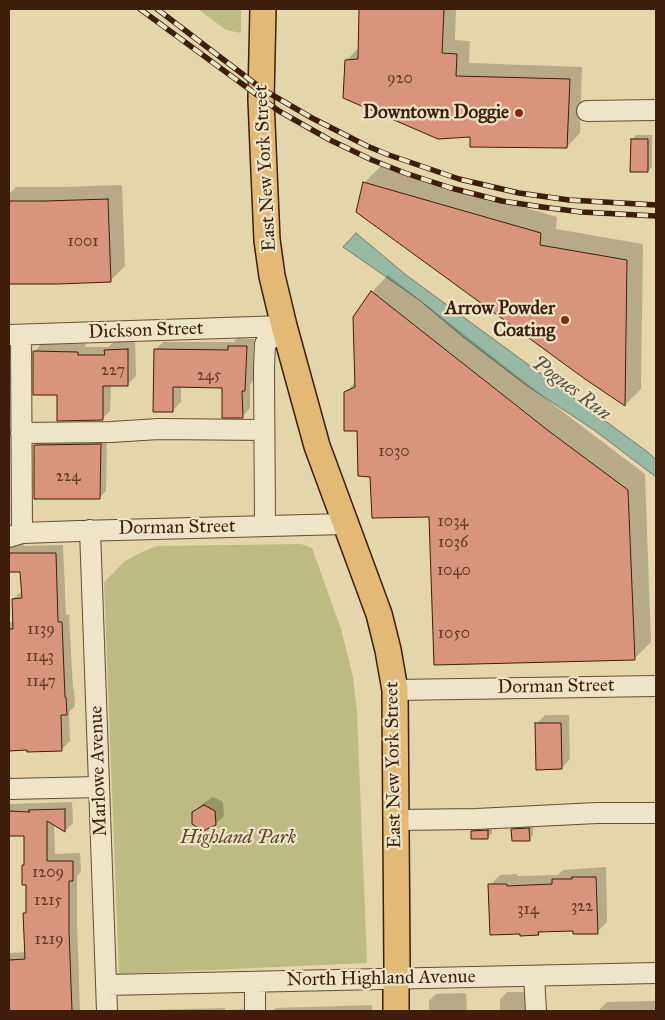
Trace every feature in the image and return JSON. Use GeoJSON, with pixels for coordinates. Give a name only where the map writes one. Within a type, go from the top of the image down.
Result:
{"type":"FeatureCollection","features":[{"type":"Feature","properties":{"kind":"main road","name":"East New York Street"},"geometry":{"type":"LineString","coordinates":[[263,9],[262,99],[268,240],[272,276],[317,446],[378,614],[388,650],[395,690],[396,1011]]}},
{"type":"Feature","properties":{"kind":"street"},"geometry":{"type":"LineString","coordinates":[[587,111],[656,110]]}},
{"type":"Feature","properties":{"kind":"street","name":"Dickson Street"},"geometry":{"type":"LineString","coordinates":[[15,335],[284,326]]}},
{"type":"Feature","properties":{"kind":"street"},"geometry":{"type":"LineString","coordinates":[[265,526],[265,344],[284,326]]}},
{"type":"Feature","properties":{"kind":"street"},"geometry":{"type":"LineString","coordinates":[[15,335],[22,433],[16,535]]}},
{"type":"Feature","properties":{"kind":"street"},"geometry":{"type":"LineString","coordinates":[[22,433],[264,430]]}},
{"type":"Feature","properties":{"kind":"street","name":"Dorman Street"},"geometry":{"type":"LineString","coordinates":[[16,535],[90,530],[345,524]]}},
{"type":"Feature","properties":{"kind":"street","name":"Marlowe Avenue"},"geometry":{"type":"LineString","coordinates":[[90,530],[107,1011]]}},
{"type":"Feature","properties":{"kind":"street","name":"Dorman Street"},"geometry":{"type":"LineString","coordinates":[[395,690],[656,686]]}},
{"type":"Feature","properties":{"kind":"street"},"geometry":{"type":"LineString","coordinates":[[9,789],[99,788]]}},
{"type":"Feature","properties":{"kind":"street"},"geometry":{"type":"LineString","coordinates":[[396,820],[476,819],[597,813],[656,813]]}},
{"type":"Feature","properties":{"kind":"street","name":"North Highland Avenue"},"geometry":{"type":"LineString","coordinates":[[106,985],[656,973]]}},
{"type":"Feature","properties":{"kind":"street"},"geometry":{"type":"LineString","coordinates":[[534,976],[536,1011]]}},
{"type":"Feature","properties":{"kind":"street"},"geometry":{"type":"LineString","coordinates":[[255,982],[255,1011]]}},
{"type":"Feature","properties":{"kind":"green space"},"geometry":{"type":"Polygon","coordinates":[[[198,9],[241,9],[241,33],[226,30],[198,9]]]}},
{"type":"Feature","properties":{"kind":"green space","name":"Highland Park"},"geometry":{"type":"Polygon","coordinates":[[[301,544],[312,548],[341,629],[353,677],[357,712],[367,963],[119,974],[104,582],[125,561],[157,546],[301,544]]]}},
{"type":"Feature","properties":{"kind":"shaded area"},"geometry":{"type":"Polygon","coordinates":[[[356,233],[406,275],[649,453],[656,460],[656,477],[594,430],[526,385],[462,336],[418,299],[343,247],[356,233]]]}},
{"type":"Feature","properties":{"kind":"building"},"geometry":{"type":"Polygon","coordinates":[[[359,9],[444,9],[442,53],[457,54],[456,76],[570,79],[567,148],[470,147],[470,137],[438,139],[343,98],[345,60],[358,59],[359,9]]]}},
{"type":"Feature","properties":{"kind":"building"},"geometry":{"type":"Polygon","coordinates":[[[631,139],[648,139],[648,172],[630,172],[631,139]]]}},
{"type":"Feature","properties":{"kind":"building","name":"Arrow Powder Coating"},"geometry":{"type":"Polygon","coordinates":[[[363,182],[541,233],[540,245],[627,260],[625,406],[356,212],[363,182]]]}},
{"type":"Feature","properties":{"kind":"building"},"geometry":{"type":"Polygon","coordinates":[[[108,199],[111,282],[9,284],[9,201],[108,199]]]}},
{"type":"Feature","properties":{"kind":"building"},"geometry":{"type":"Polygon","coordinates":[[[371,291],[550,432],[628,490],[635,660],[434,665],[429,517],[372,518],[370,477],[358,476],[357,431],[344,431],[344,392],[355,387],[353,317],[371,291]]]}},
{"type":"Feature","properties":{"kind":"building"},"geometry":{"type":"Polygon","coordinates":[[[228,346],[247,346],[245,391],[242,391],[243,418],[222,418],[222,388],[173,387],[173,412],[153,412],[154,349],[228,350],[228,346]]]}},
{"type":"Feature","properties":{"kind":"building"},"geometry":{"type":"Polygon","coordinates":[[[128,349],[128,386],[103,386],[103,420],[57,421],[57,395],[33,395],[33,351],[105,355],[104,350],[128,349]]]}},
{"type":"Feature","properties":{"kind":"building"},"geometry":{"type":"Polygon","coordinates":[[[101,444],[100,499],[34,499],[34,445],[101,444]]]}},
{"type":"Feature","properties":{"kind":"building"},"geometry":{"type":"Polygon","coordinates":[[[9,553],[56,553],[58,622],[62,622],[67,715],[61,715],[62,751],[9,751],[9,629],[13,629],[12,599],[22,598],[20,572],[9,572],[9,553]]]}},
{"type":"Feature","properties":{"kind":"building"},"geometry":{"type":"Polygon","coordinates":[[[535,723],[561,723],[562,769],[536,770],[535,723]]]}},
{"type":"Feature","properties":{"kind":"building"},"geometry":{"type":"Polygon","coordinates":[[[204,805],[215,811],[216,825],[203,831],[192,824],[192,812],[204,805]]]}},
{"type":"Feature","properties":{"kind":"building"},"geometry":{"type":"Polygon","coordinates":[[[65,809],[65,832],[47,821],[47,861],[73,861],[73,881],[69,881],[72,1011],[9,1011],[9,960],[25,959],[23,913],[26,913],[26,885],[22,885],[24,836],[9,836],[9,811],[30,812],[28,810],[65,809]]]}},
{"type":"Feature","properties":{"kind":"building"},"geometry":{"type":"Polygon","coordinates":[[[529,828],[530,841],[512,841],[511,829],[529,828]]]}},
{"type":"Feature","properties":{"kind":"building"},"geometry":{"type":"Polygon","coordinates":[[[488,830],[488,839],[471,839],[471,831],[488,830]]]}},
{"type":"Feature","properties":{"kind":"building"},"geometry":{"type":"Polygon","coordinates":[[[572,877],[596,877],[598,934],[573,934],[573,931],[538,932],[539,935],[520,936],[520,934],[490,935],[488,884],[507,884],[507,886],[552,884],[552,879],[572,879],[572,877]]]}},
{"type":"Feature","properties":{"kind":"railway"},"geometry":{"type":"LineString","coordinates":[[140,9],[279,111],[330,140],[372,160],[451,188],[502,201],[581,212],[656,216]]}},
{"type":"Feature","properties":{"kind":"railway"},"geometry":{"type":"LineString","coordinates":[[157,9],[262,89],[312,118],[389,155],[459,179],[519,193],[569,200],[656,205]]}},
{"type":"Feature","properties":{"kind":"place","name":"Downtown Doggie"},"geometry":{"type":"Point","coordinates":[519,113]}},
{"type":"Feature","properties":{"kind":"place","name":"Arrow Powder Coating"},"geometry":{"type":"Point","coordinates":[565,320]}},
{"type":"Feature","properties":{"kind":"water label","name":"Pogues Run"},"geometry":{"type":"Point","coordinates":[571,389]}}]}
